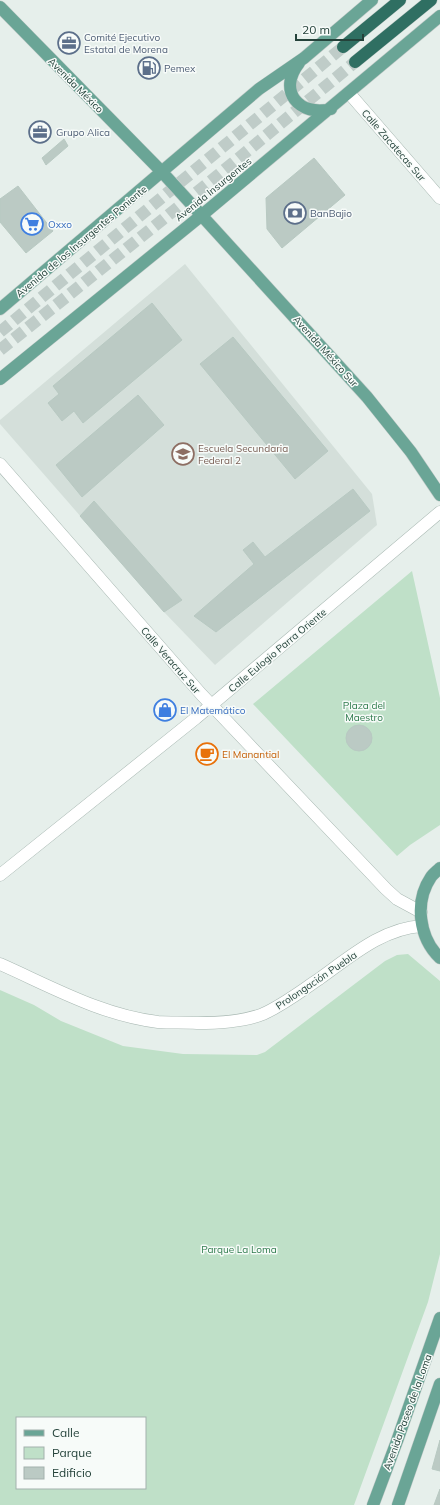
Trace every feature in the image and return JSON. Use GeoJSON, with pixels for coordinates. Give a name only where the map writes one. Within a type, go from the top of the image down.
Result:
{"type":"FeatureCollection","features":[{"type":"Feature","properties":{"kind":"highway"},"geometry":{"type":"LineString","coordinates":[[343,48],[400,0]]}},
{"type":"Feature","properties":{"kind":"highway"},"geometry":{"type":"LineString","coordinates":[[355,62],[431,0]]}},
{"type":"Feature","properties":{"kind":"main road"},"geometry":{"type":"LineString","coordinates":[[331,108],[320,111],[303,107],[291,94],[291,77],[304,58],[367,2]]}},
{"type":"Feature","properties":{"kind":"main road","name":"Avenida México"},"geometry":{"type":"LineString","coordinates":[[0,7],[162,172],[202,215]]}},
{"type":"Feature","properties":{"kind":"main road","name":"Avenida Insurgentes"},"geometry":{"type":"LineString","coordinates":[[0,379],[202,215],[440,16]]}},
{"type":"Feature","properties":{"kind":"main road","name":"Avenida de los Insurgentes Poniente"},"geometry":{"type":"LineString","coordinates":[[0,309],[259,89],[304,58]]}},
{"type":"Feature","properties":{"kind":"main road","name":"Avenida México Sur"},"geometry":{"type":"LineString","coordinates":[[202,215],[367,397],[411,452],[440,495]]}},
{"type":"Feature","properties":{"kind":"main road"},"geometry":{"type":"LineString","coordinates":[[440,868],[431,877],[422,897],[420,918],[426,939],[440,958]]}},
{"type":"Feature","properties":{"kind":"main road","name":"Avenida Paseo de la Loma"},"geometry":{"type":"LineString","coordinates":[[373,1505],[440,1318]]}},
{"type":"Feature","properties":{"kind":"main road"},"geometry":{"type":"LineString","coordinates":[[398,1505],[440,1384]]}},
{"type":"Feature","properties":{"kind":"street","name":"Calle Zacatecas Sur"},"geometry":{"type":"LineString","coordinates":[[348,93],[440,198]]}},
{"type":"Feature","properties":{"kind":"street","name":"Calle Veracruz Sur"},"geometry":{"type":"LineString","coordinates":[[0,464],[211,705],[386,889],[397,899],[421,912]]}},
{"type":"Feature","properties":{"kind":"street","name":"Calle Eulogio Parra Oriente"},"geometry":{"type":"LineString","coordinates":[[0,875],[211,705],[440,512]]}},
{"type":"Feature","properties":{"kind":"street","name":"Prolongación Puebla"},"geometry":{"type":"LineString","coordinates":[[0,964],[77,1000],[109,1012],[159,1022],[212,1023],[245,1019],[262,1014],[282,1004],[371,943],[400,930],[422,926]]}},
{"type":"Feature","properties":{"kind":"shaded area","name":"Escuela Secundaria Federal 2"},"geometry":{"type":"Polygon","coordinates":[[[185,264],[372,494],[377,525],[215,665],[164,612],[0,424],[0,420],[185,264]]]}},
{"type":"Feature","properties":{"kind":"green space","name":"Plaza del Maestro"},"geometry":{"type":"Polygon","coordinates":[[[412,571],[440,698],[440,825],[410,845],[397,856],[253,704],[412,571]]]}},
{"type":"Feature","properties":{"kind":"green space","name":"Parque La Loma"},"geometry":{"type":"Polygon","coordinates":[[[408,954],[440,981],[440,1254],[428,1302],[354,1505],[0,1505],[0,990],[34,1005],[61,1021],[123,1046],[183,1054],[257,1055],[265,1052],[385,961],[397,955],[408,954]]]}},
{"type":"Feature","properties":{"kind":"building"},"geometry":{"type":"Polygon","coordinates":[[[64,139],[68,146],[46,165],[42,158],[64,139]]]}},
{"type":"Feature","properties":{"kind":"building","name":"BanBajio"},"geometry":{"type":"Polygon","coordinates":[[[314,158],[345,195],[282,248],[267,229],[266,198],[314,158]]]}},
{"type":"Feature","properties":{"kind":"building"},"geometry":{"type":"Polygon","coordinates":[[[18,186],[53,231],[26,253],[0,222],[0,199],[18,186]]]}},
{"type":"Feature","properties":{"kind":"building"},"geometry":{"type":"Polygon","coordinates":[[[152,303],[182,340],[83,423],[74,411],[62,421],[48,403],[59,394],[53,386],[152,303]]]}},
{"type":"Feature","properties":{"kind":"building"},"geometry":{"type":"Polygon","coordinates":[[[233,337],[328,451],[295,479],[200,364],[233,337]]]}},
{"type":"Feature","properties":{"kind":"building"},"geometry":{"type":"Polygon","coordinates":[[[138,395],[164,425],[82,497],[56,465],[138,395]]]}},
{"type":"Feature","properties":{"kind":"building"},"geometry":{"type":"Polygon","coordinates":[[[353,489],[370,511],[216,632],[194,616],[254,564],[243,550],[253,542],[265,557],[353,489]]]}},
{"type":"Feature","properties":{"kind":"building"},"geometry":{"type":"Polygon","coordinates":[[[94,501],[182,600],[164,612],[80,516],[94,501]]]}},
{"type":"Feature","properties":{"kind":"building"},"geometry":{"type":"Polygon","coordinates":[[[359,725],[369,728],[372,738],[369,748],[359,751],[349,748],[346,738],[349,728],[359,725]]]}},
{"type":"Feature","properties":{"kind":"building"},"geometry":{"type":"Polygon","coordinates":[[[440,1440],[440,1471],[432,1469],[440,1440]]]}},
{"type":"Feature","properties":{"kind":"building"},"geometry":{"type":"Polygon","coordinates":[[[440,1489],[440,1505],[434,1505],[440,1489]]]}},
{"type":"Feature","properties":{"kind":"tunnel"},"geometry":{"type":"LineString","coordinates":[[0,332],[343,47]]}},
{"type":"Feature","properties":{"kind":"tunnel"},"geometry":{"type":"LineString","coordinates":[[0,350],[217,176],[355,62]]}},
{"type":"Feature","properties":{"kind":"place","name":"Comité Ejecutivo Estatal de Morena"},"geometry":{"type":"Point","coordinates":[69,43]}},
{"type":"Feature","properties":{"kind":"place","name":"Pemex"},"geometry":{"type":"Point","coordinates":[149,68]}},
{"type":"Feature","properties":{"kind":"place","name":"Grupo Alica"},"geometry":{"type":"Point","coordinates":[40,132]}},
{"type":"Feature","properties":{"kind":"place","name":"BanBajio"},"geometry":{"type":"Point","coordinates":[295,213]}},
{"type":"Feature","properties":{"kind":"place","name":"Oxxo"},"geometry":{"type":"Point","coordinates":[32,224]}},
{"type":"Feature","properties":{"kind":"place","name":"Escuela Secundaria Federal 2"},"geometry":{"type":"Point","coordinates":[183,454]}},
{"type":"Feature","properties":{"kind":"place","name":"El Matemático"},"geometry":{"type":"Point","coordinates":[165,710]}},
{"type":"Feature","properties":{"kind":"place","name":"El Manantial"},"geometry":{"type":"Point","coordinates":[207,754]}}]}
